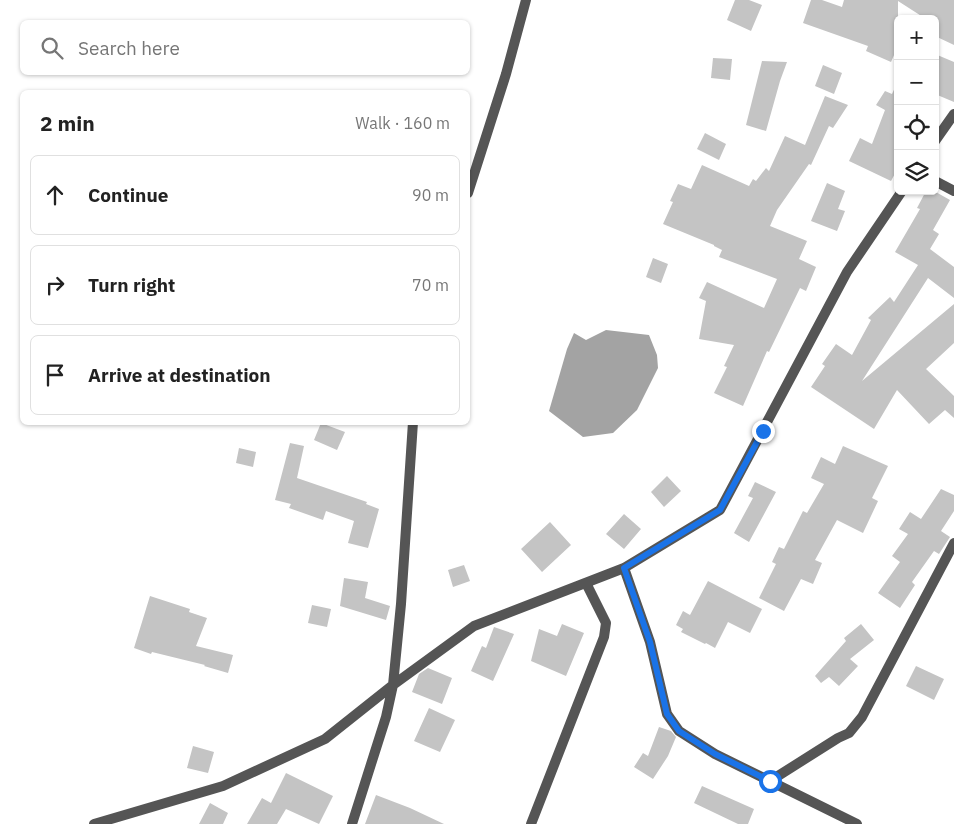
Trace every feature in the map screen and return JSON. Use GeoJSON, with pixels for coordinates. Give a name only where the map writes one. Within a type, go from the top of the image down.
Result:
{"type":"FeatureCollection","features":[{"type":"Feature","properties":{"kind":"street"},"geometry":{"type":"LineString","coordinates":[[470,187],[506,74],[526,0]]}},
{"type":"Feature","properties":{"kind":"street"},"geometry":{"type":"LineString","coordinates":[[939,136],[954,114]]}},
{"type":"Feature","properties":{"kind":"street"},"geometry":{"type":"LineString","coordinates":[[939,184],[954,191]]}},
{"type":"Feature","properties":{"kind":"street"},"geometry":{"type":"LineString","coordinates":[[94,824],[223,786],[325,740],[393,685],[474,626],[624,568],[720,510],[847,272],[899,195]]}},
{"type":"Feature","properties":{"kind":"street"},"geometry":{"type":"LineString","coordinates":[[352,824],[386,717],[393,685],[401,604],[413,425]]}},
{"type":"Feature","properties":{"kind":"street"},"geometry":{"type":"LineString","coordinates":[[770,781],[849,732],[862,717],[954,543]]}},
{"type":"Feature","properties":{"kind":"street"},"geometry":{"type":"LineString","coordinates":[[624,568],[650,642],[667,714],[679,731],[715,754],[857,824]]}},
{"type":"Feature","properties":{"kind":"street"},"geometry":{"type":"LineString","coordinates":[[531,824],[604,637],[606,623],[586,583]]}},
{"type":"Feature","properties":{"kind":"shaded area"},"geometry":{"type":"Polygon","coordinates":[[[606,330],[649,335],[657,355],[658,368],[637,410],[613,433],[583,437],[549,411],[567,349],[574,333],[586,340],[606,330]]]}},
{"type":"Feature","properties":{"kind":"building"},"geometry":{"type":"Polygon","coordinates":[[[735,0],[749,0],[762,5],[751,31],[727,20],[735,0]]]}},
{"type":"Feature","properties":{"kind":"building"},"geometry":{"type":"Polygon","coordinates":[[[811,0],[822,0],[842,7],[844,0],[954,0],[954,45],[939,38],[939,15],[920,15],[898,1],[898,15],[894,15],[894,55],[891,62],[866,51],[868,46],[803,23],[811,0]]]}},
{"type":"Feature","properties":{"kind":"building"},"geometry":{"type":"Polygon","coordinates":[[[939,56],[954,62],[954,102],[939,96],[939,56]]]}},
{"type":"Feature","properties":{"kind":"building"},"geometry":{"type":"Polygon","coordinates":[[[713,58],[732,59],[730,80],[711,78],[713,58]]]}},
{"type":"Feature","properties":{"kind":"building"},"geometry":{"type":"Polygon","coordinates":[[[762,61],[787,62],[766,131],[746,125],[762,61]]]}},
{"type":"Feature","properties":{"kind":"building"},"geometry":{"type":"Polygon","coordinates":[[[823,65],[842,73],[834,94],[815,86],[823,65]]]}},
{"type":"Feature","properties":{"kind":"building"},"geometry":{"type":"Polygon","coordinates":[[[894,90],[894,175],[891,181],[849,161],[860,138],[872,144],[885,110],[876,105],[885,91],[892,94],[894,90]]]}},
{"type":"Feature","properties":{"kind":"building"},"geometry":{"type":"Polygon","coordinates":[[[825,96],[848,105],[833,128],[829,126],[811,165],[809,164],[777,210],[770,226],[807,241],[799,259],[816,267],[806,291],[800,288],[769,352],[767,351],[743,406],[714,393],[727,367],[724,366],[734,345],[699,339],[706,301],[699,298],[707,282],[764,308],[777,279],[719,257],[722,250],[714,245],[663,224],[673,202],[670,201],[678,184],[691,189],[702,165],[749,186],[753,179],[756,181],[766,168],[769,171],[785,136],[805,145],[825,96]]]}},
{"type":"Feature","properties":{"kind":"building"},"geometry":{"type":"Polygon","coordinates":[[[705,133],[726,144],[719,160],[697,149],[705,133]]]}},
{"type":"Feature","properties":{"kind":"building"},"geometry":{"type":"Polygon","coordinates":[[[827,183],[845,191],[838,209],[845,211],[837,231],[811,221],[827,183]]]}},
{"type":"Feature","properties":{"kind":"building"},"geometry":{"type":"Polygon","coordinates":[[[939,194],[950,200],[933,230],[939,234],[930,249],[954,267],[954,298],[928,278],[862,381],[954,304],[954,343],[926,369],[954,396],[954,418],[945,410],[929,424],[897,390],[874,429],[811,387],[825,366],[822,364],[836,344],[852,355],[871,320],[868,318],[890,297],[894,302],[918,265],[895,252],[920,209],[917,208],[924,195],[939,194]]]}},
{"type":"Feature","properties":{"kind":"building"},"geometry":{"type":"Polygon","coordinates":[[[653,258],[668,264],[661,283],[646,277],[653,258]]]}},
{"type":"Feature","properties":{"kind":"building"},"geometry":{"type":"Polygon","coordinates":[[[320,425],[326,425],[345,432],[337,450],[314,440],[320,425]]]}},
{"type":"Feature","properties":{"kind":"building"},"geometry":{"type":"Polygon","coordinates":[[[290,443],[304,446],[297,478],[367,502],[366,504],[379,509],[368,548],[348,543],[354,521],[326,511],[323,520],[289,508],[291,504],[275,500],[290,443]]]}},
{"type":"Feature","properties":{"kind":"building"},"geometry":{"type":"Polygon","coordinates":[[[843,446],[888,466],[872,498],[878,501],[863,533],[837,520],[815,560],[822,563],[813,584],[801,579],[784,611],[759,598],[776,564],[772,562],[779,547],[784,549],[803,511],[807,513],[824,484],[811,478],[821,457],[835,464],[843,446]]]}},
{"type":"Feature","properties":{"kind":"building"},"geometry":{"type":"Polygon","coordinates":[[[239,448],[256,452],[253,467],[236,463],[239,448]]]}},
{"type":"Feature","properties":{"kind":"building"},"geometry":{"type":"Polygon","coordinates":[[[667,476],[681,491],[664,507],[651,492],[667,476]]]}},
{"type":"Feature","properties":{"kind":"building"},"geometry":{"type":"Polygon","coordinates":[[[755,482],[776,492],[749,542],[734,533],[753,498],[748,496],[755,482]]]}},
{"type":"Feature","properties":{"kind":"building"},"geometry":{"type":"Polygon","coordinates":[[[941,489],[954,495],[954,511],[941,531],[950,537],[939,554],[934,551],[912,582],[915,585],[900,608],[878,593],[900,562],[892,556],[908,534],[899,529],[910,512],[921,519],[941,489]]]}},
{"type":"Feature","properties":{"kind":"building"},"geometry":{"type":"Polygon","coordinates":[[[624,514],[641,529],[624,549],[606,534],[624,514]]]}},
{"type":"Feature","properties":{"kind":"building"},"geometry":{"type":"Polygon","coordinates":[[[550,522],[571,545],[542,572],[521,549],[550,522]]]}},
{"type":"Feature","properties":{"kind":"building"},"geometry":{"type":"Polygon","coordinates":[[[464,565],[470,581],[453,587],[448,570],[464,565]]]}},
{"type":"Feature","properties":{"kind":"building"},"geometry":{"type":"Polygon","coordinates":[[[344,578],[368,582],[365,598],[390,606],[386,620],[340,606],[344,578]]]}},
{"type":"Feature","properties":{"kind":"building"},"geometry":{"type":"Polygon","coordinates":[[[708,581],[762,609],[750,633],[728,622],[715,648],[681,632],[683,629],[676,625],[683,611],[690,615],[708,581]]]}},
{"type":"Feature","properties":{"kind":"building"},"geometry":{"type":"Polygon","coordinates":[[[150,596],[190,609],[189,612],[207,618],[196,646],[233,655],[228,673],[205,665],[152,652],[151,654],[134,648],[150,596]]]}},
{"type":"Feature","properties":{"kind":"building"},"geometry":{"type":"Polygon","coordinates":[[[312,605],[331,609],[327,627],[308,623],[312,605]]]}},
{"type":"Feature","properties":{"kind":"building"},"geometry":{"type":"Polygon","coordinates":[[[562,624],[584,633],[566,676],[531,661],[539,629],[557,636],[562,624]]]}},
{"type":"Feature","properties":{"kind":"building"},"geometry":{"type":"Polygon","coordinates":[[[861,624],[874,640],[850,659],[858,666],[839,686],[829,677],[821,683],[815,676],[846,641],[844,638],[861,624]]]}},
{"type":"Feature","properties":{"kind":"building"},"geometry":{"type":"Polygon","coordinates":[[[494,627],[514,634],[493,681],[471,671],[482,646],[486,648],[494,627]]]}},
{"type":"Feature","properties":{"kind":"building"},"geometry":{"type":"Polygon","coordinates":[[[916,666],[944,679],[934,700],[906,686],[916,666]]]}},
{"type":"Feature","properties":{"kind":"building"},"geometry":{"type":"Polygon","coordinates":[[[428,668],[452,678],[442,704],[412,692],[419,674],[428,668]]]}},
{"type":"Feature","properties":{"kind":"building"},"geometry":{"type":"Polygon","coordinates":[[[429,708],[455,720],[440,752],[414,741],[429,708]]]}},
{"type":"Feature","properties":{"kind":"building"},"geometry":{"type":"Polygon","coordinates":[[[659,727],[671,731],[676,737],[668,756],[653,779],[634,767],[643,753],[648,756],[659,727]]]}},
{"type":"Feature","properties":{"kind":"building"},"geometry":{"type":"Polygon","coordinates":[[[193,746],[214,752],[208,773],[187,768],[193,746]]]}},
{"type":"Feature","properties":{"kind":"building"},"geometry":{"type":"Polygon","coordinates":[[[286,773],[333,796],[319,824],[286,809],[277,824],[247,824],[262,798],[271,803],[286,773]]]}},
{"type":"Feature","properties":{"kind":"building"},"geometry":{"type":"Polygon","coordinates":[[[702,786],[754,809],[748,824],[738,824],[694,803],[702,786]]]}},
{"type":"Feature","properties":{"kind":"building"},"geometry":{"type":"Polygon","coordinates":[[[376,795],[410,808],[444,824],[365,824],[376,795]]]}},
{"type":"Feature","properties":{"kind":"building"},"geometry":{"type":"Polygon","coordinates":[[[210,803],[228,813],[223,824],[199,824],[210,803]]]}},
{"type":"Feature","properties":{"kind":"route"},"geometry":{"type":"LineString","coordinates":[[763,431],[720,510],[624,568],[650,642],[667,714],[679,731],[715,754],[770,781]]}}]}
